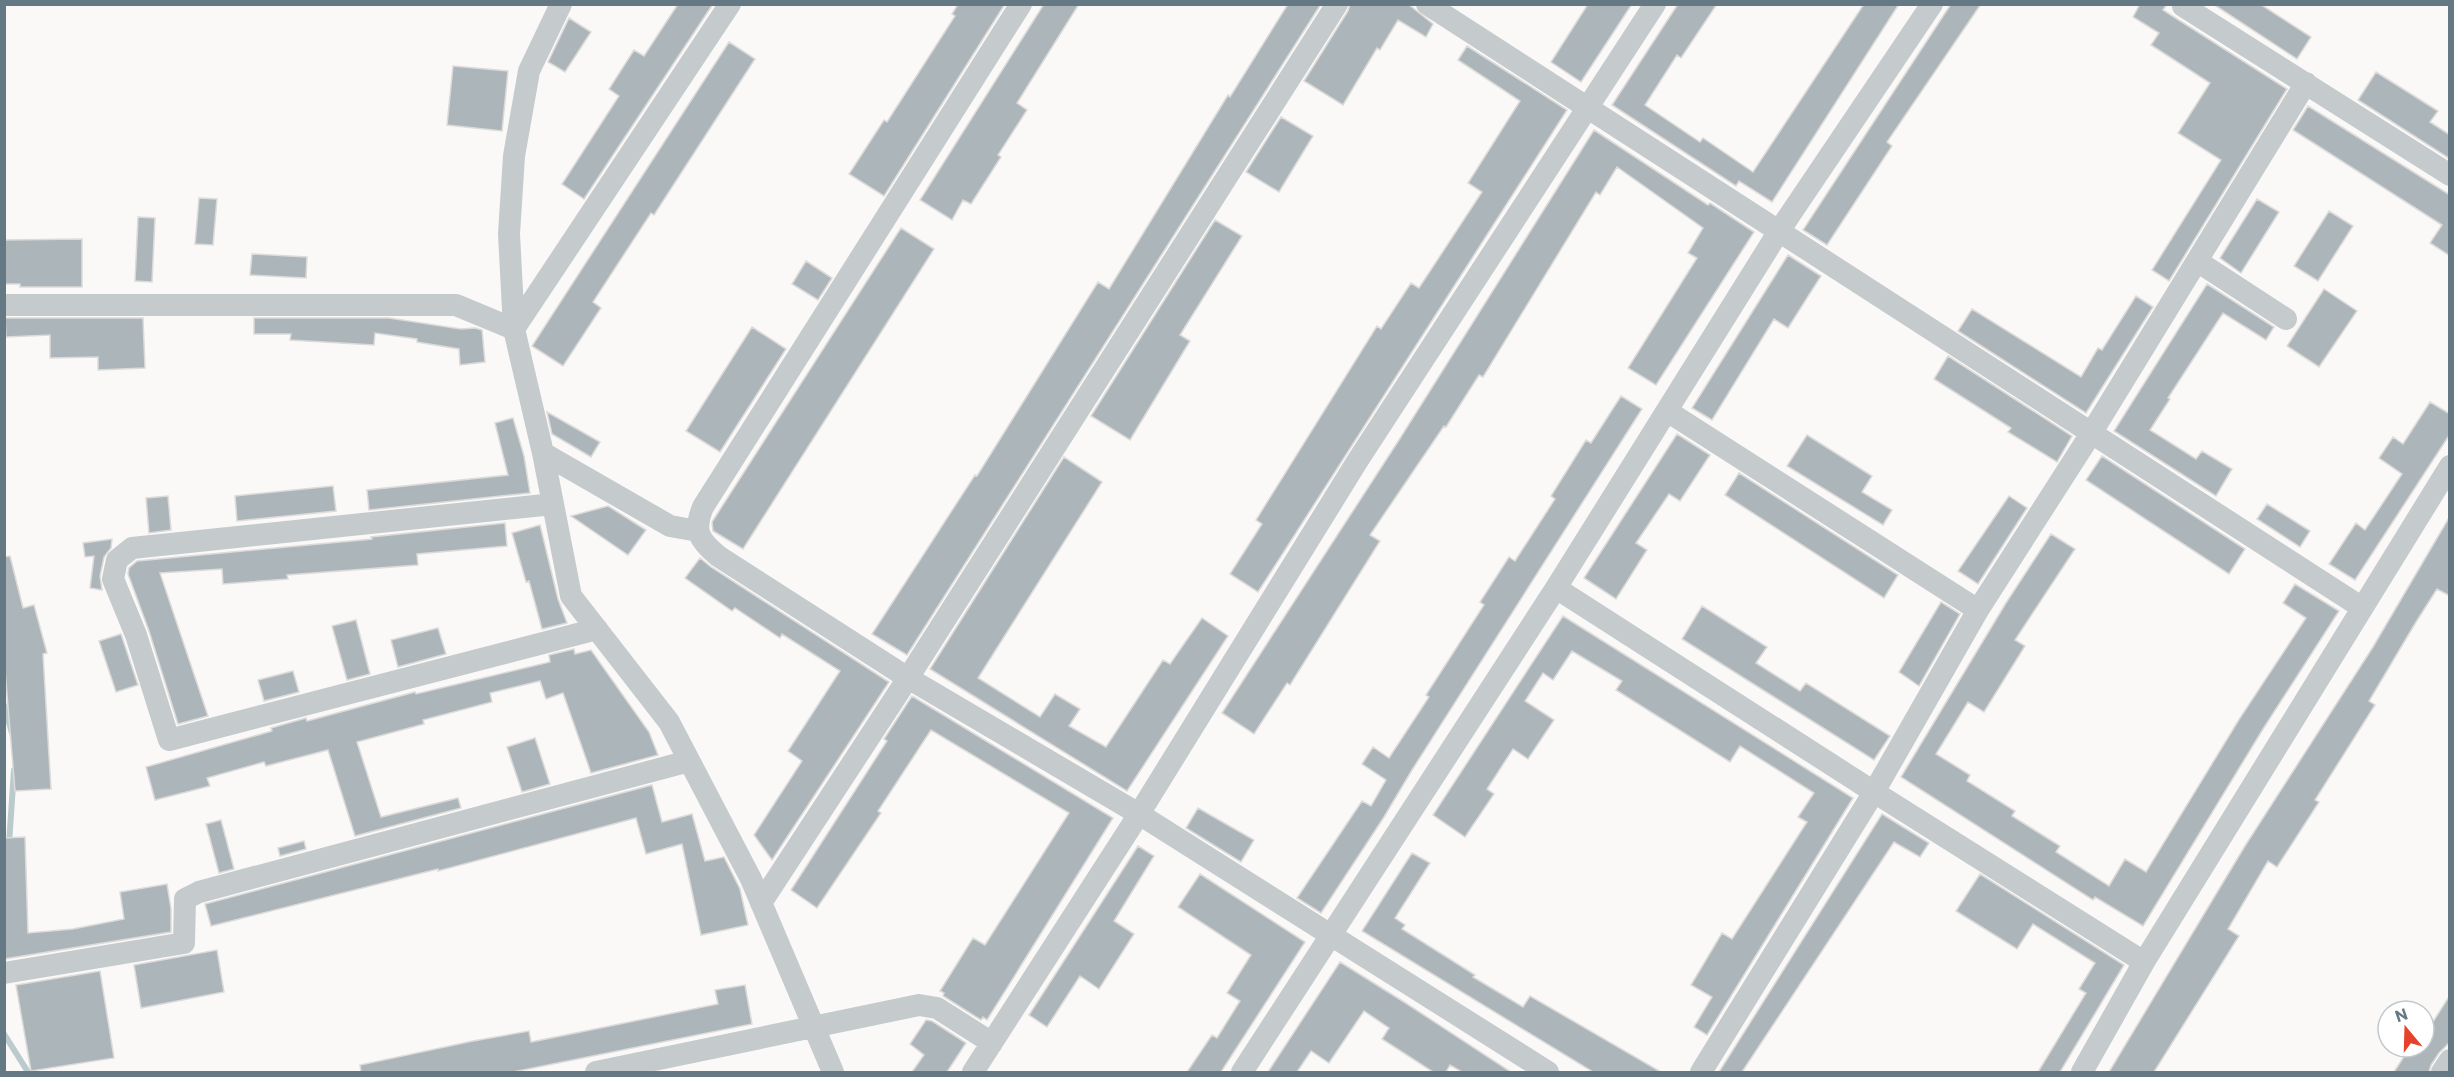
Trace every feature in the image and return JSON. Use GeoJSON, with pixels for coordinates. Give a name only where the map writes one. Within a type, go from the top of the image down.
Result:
{"type":"FeatureCollection","features":[{"type":"Feature","properties":{"kind":"street"},"geometry":{"type":"LineString","coordinates":[[561,4],[529,70],[514,156],[509,234],[514,329],[543,453],[571,596],[669,722],[761,903],[833,1072]]}},
{"type":"Feature","properties":{"kind":"street"},"geometry":{"type":"LineString","coordinates":[[514,329],[730,4]]}},
{"type":"Feature","properties":{"kind":"street"},"geometry":{"type":"LineString","coordinates":[[1021,4],[703,507],[697,520],[698,531],[703,543],[718,556],[908,678],[1139,814],[1548,1072]]}},
{"type":"Feature","properties":{"kind":"street"},"geometry":{"type":"LineString","coordinates":[[761,903],[908,678],[1337,4]]}},
{"type":"Feature","properties":{"kind":"street"},"geometry":{"type":"LineString","coordinates":[[1427,4],[2361,607]]}},
{"type":"Feature","properties":{"kind":"street"},"geometry":{"type":"LineString","coordinates":[[973,1072],[1139,814],[1358,460],[1655,4]]}},
{"type":"Feature","properties":{"kind":"street"},"geometry":{"type":"LineString","coordinates":[[1242,1072],[1556,588],[1779,231],[1932,4]]}},
{"type":"Feature","properties":{"kind":"street"},"geometry":{"type":"LineString","coordinates":[[2183,6],[2450,175]]}},
{"type":"Feature","properties":{"kind":"street"},"geometry":{"type":"LineString","coordinates":[[1701,1072],[1874,792],[1978,610],[2092,432],[2306,83]]}},
{"type":"Feature","properties":{"kind":"street"},"geometry":{"type":"LineString","coordinates":[[2197,261],[2286,319]]}},
{"type":"Feature","properties":{"kind":"street"},"geometry":{"type":"LineString","coordinates":[[4,305],[456,305],[514,329]]}},
{"type":"Feature","properties":{"kind":"street"},"geometry":{"type":"LineString","coordinates":[[1667,411],[1978,610]]}},
{"type":"Feature","properties":{"kind":"street"},"geometry":{"type":"LineString","coordinates":[[543,453],[670,526],[698,531]]}},
{"type":"Feature","properties":{"kind":"street"},"geometry":{"type":"LineString","coordinates":[[2082,1072],[2144,962],[2450,466]]}},
{"type":"Feature","properties":{"kind":"street"},"geometry":{"type":"LineString","coordinates":[[553,504],[132,548],[117,560],[114,579],[136,635],[169,740],[597,629]]}},
{"type":"Feature","properties":{"kind":"street"},"geometry":{"type":"LineString","coordinates":[[1556,588],[2144,962]]}},
{"type":"Feature","properties":{"kind":"street"},"geometry":{"type":"LineString","coordinates":[[4,973],[184,943],[185,899],[199,892],[689,761]]}},
{"type":"Feature","properties":{"kind":"street"},"geometry":{"type":"LineString","coordinates":[[596,1072],[919,1005],[937,1008],[992,1043]]}},
{"type":"Feature","properties":{"kind":"street"},"geometry":{"type":"LineString","coordinates":[[2442,1072],[2450,1060]]}},
{"type":"Feature","properties":{"kind":"building"},"geometry":{"type":"Polygon","coordinates":[[[678,4],[713,4],[584,199],[562,184],[619,96],[609,89],[634,50],[644,56],[678,4]]]}},
{"type":"Feature","properties":{"kind":"building"},"geometry":{"type":"Polygon","coordinates":[[[958,4],[1005,4],[884,196],[849,174],[884,120],[887,122],[955,16],[952,14],[958,4]]]}},
{"type":"Feature","properties":{"kind":"building"},"geometry":{"type":"Polygon","coordinates":[[[1044,4],[1079,4],[1017,103],[1027,110],[998,155],[1001,157],[971,204],[963,200],[952,220],[920,200],[1044,4]]]}},
{"type":"Feature","properties":{"kind":"building"},"geometry":{"type":"Polygon","coordinates":[[[1288,4],[1321,4],[907,655],[872,634],[975,475],[977,476],[1098,282],[1109,289],[1228,95],[1230,97],[1288,4]]]}},
{"type":"Feature","properties":{"kind":"building"},"geometry":{"type":"Polygon","coordinates":[[[1350,4],[1408,4],[1433,24],[1426,37],[1398,20],[1380,50],[1377,48],[1343,105],[1304,81],[1348,11],[1350,4]]]}},
{"type":"Feature","properties":{"kind":"building"},"geometry":{"type":"Polygon","coordinates":[[[1588,4],[1632,4],[1581,82],[1551,62],[1588,4]]]}},
{"type":"Feature","properties":{"kind":"building"},"geometry":{"type":"Polygon","coordinates":[[[1678,4],[1717,4],[1681,58],[1677,55],[1645,105],[1700,142],[1703,138],[1753,172],[1864,4],[1899,4],[1772,202],[1739,181],[1736,186],[1612,105],[1678,4]]]}},
{"type":"Feature","properties":{"kind":"building"},"geometry":{"type":"Polygon","coordinates":[[[1951,4],[1981,4],[1887,142],[1892,146],[1827,245],[1803,230],[1951,4]]]}},
{"type":"Feature","properties":{"kind":"building"},"geometry":{"type":"Polygon","coordinates":[[[2140,4],[2167,4],[2163,10],[2287,89],[2169,281],[2152,270],[2221,160],[2178,133],[2210,83],[2151,45],[2159,33],[2133,17],[2140,4]]]}},
{"type":"Feature","properties":{"kind":"building"},"geometry":{"type":"Polygon","coordinates":[[[2213,4],[2260,4],[2311,37],[2297,59],[2213,4]]]}},
{"type":"Feature","properties":{"kind":"building"},"geometry":{"type":"Polygon","coordinates":[[[569,18],[591,32],[565,72],[548,62],[569,18]]]}},
{"type":"Feature","properties":{"kind":"building"},"geometry":{"type":"Polygon","coordinates":[[[729,42],[755,59],[654,215],[651,213],[593,302],[601,308],[563,366],[532,346],[729,42]]]}},
{"type":"Feature","properties":{"kind":"building"},"geometry":{"type":"Polygon","coordinates":[[[1467,46],[1567,110],[1258,592],[1230,574],[1262,524],[1256,520],[1377,326],[1381,329],[1411,283],[1419,288],[1482,192],[1468,183],[1520,101],[1458,60],[1467,46]]]}},
{"type":"Feature","properties":{"kind":"building"},"geometry":{"type":"Polygon","coordinates":[[[453,66],[508,71],[502,131],[447,125],[453,66]]]}},
{"type":"Feature","properties":{"kind":"building"},"geometry":{"type":"Polygon","coordinates":[[[2376,72],[2438,111],[2430,122],[2450,135],[2450,159],[2358,100],[2376,72]]]}},
{"type":"Feature","properties":{"kind":"building"},"geometry":{"type":"Polygon","coordinates":[[[2308,106],[2450,195],[2450,256],[2430,243],[2442,225],[2293,130],[2308,106]]]}},
{"type":"Feature","properties":{"kind":"building"},"geometry":{"type":"Polygon","coordinates":[[[1281,117],[1313,136],[1279,192],[1246,172],[1281,117]]]}},
{"type":"Feature","properties":{"kind":"building"},"geometry":{"type":"Polygon","coordinates":[[[1594,130],[1708,205],[1710,203],[1754,232],[1656,385],[1628,368],[1697,258],[1688,253],[1703,228],[1617,167],[1600,195],[1596,192],[1483,377],[1479,375],[1446,427],[1444,426],[1370,535],[1380,541],[1290,685],[1287,683],[1254,734],[1222,713],[1399,440],[1594,130]]]}},
{"type":"Feature","properties":{"kind":"building"},"geometry":{"type":"Polygon","coordinates":[[[199,198],[217,199],[213,245],[195,244],[199,198]]]}},
{"type":"Feature","properties":{"kind":"building"},"geometry":{"type":"Polygon","coordinates":[[[2257,199],[2279,212],[2241,273],[2220,258],[2257,199]]]}},
{"type":"Feature","properties":{"kind":"building"},"geometry":{"type":"Polygon","coordinates":[[[2329,211],[2353,226],[2318,281],[2294,266],[2329,211]]]}},
{"type":"Feature","properties":{"kind":"building"},"geometry":{"type":"Polygon","coordinates":[[[138,217],[155,218],[152,282],[135,281],[138,217]]]}},
{"type":"Feature","properties":{"kind":"building"},"geometry":{"type":"Polygon","coordinates":[[[1215,220],[1242,236],[1180,335],[1190,341],[1130,440],[1091,416],[1215,220]]]}},
{"type":"Feature","properties":{"kind":"building"},"geometry":{"type":"Polygon","coordinates":[[[901,228],[934,249],[743,549],[713,531],[712,522],[901,228]]]}},
{"type":"Feature","properties":{"kind":"building"},"geometry":{"type":"Polygon","coordinates":[[[82,239],[82,287],[20,287],[20,284],[4,284],[4,240],[82,239]]]}},
{"type":"Feature","properties":{"kind":"building"},"geometry":{"type":"Polygon","coordinates":[[[252,254],[307,257],[306,278],[250,275],[252,254]]]}},
{"type":"Feature","properties":{"kind":"building"},"geometry":{"type":"Polygon","coordinates":[[[1788,255],[1821,276],[1788,328],[1774,319],[1712,420],[1692,408],[1788,255]]]}},
{"type":"Feature","properties":{"kind":"building"},"geometry":{"type":"Polygon","coordinates":[[[806,261],[832,278],[818,300],[792,284],[806,261]]]}},
{"type":"Feature","properties":{"kind":"building"},"geometry":{"type":"Polygon","coordinates":[[[2207,284],[2274,327],[2266,340],[2223,313],[2150,430],[2196,459],[2202,451],[2232,469],[2216,496],[2114,431],[2207,284]]]}},
{"type":"Feature","properties":{"kind":"building"},"geometry":{"type":"Polygon","coordinates":[[[2324,289],[2357,311],[2319,367],[2287,346],[2324,289]]]}},
{"type":"Feature","properties":{"kind":"building"},"geometry":{"type":"Polygon","coordinates":[[[2136,296],[2153,307],[2086,413],[1958,331],[1972,309],[2081,377],[2098,348],[2102,350],[2136,296]]]}},
{"type":"Feature","properties":{"kind":"building"},"geometry":{"type":"Polygon","coordinates":[[[5,318],[143,318],[145,368],[98,370],[98,357],[50,358],[50,335],[6,337],[5,318]]]}},
{"type":"Feature","properties":{"kind":"building"},"geometry":{"type":"Polygon","coordinates":[[[254,318],[389,318],[461,329],[475,328],[482,330],[485,362],[460,365],[459,349],[417,342],[417,339],[375,333],[374,345],[290,340],[291,334],[254,334],[254,318]]]}},
{"type":"Feature","properties":{"kind":"building"},"geometry":{"type":"Polygon","coordinates":[[[752,327],[786,349],[720,452],[686,431],[752,327]]]}},
{"type":"Feature","properties":{"kind":"building"},"geometry":{"type":"Polygon","coordinates":[[[1948,356],[2072,436],[2057,462],[2008,432],[2011,428],[1934,379],[1948,356]]]}},
{"type":"Feature","properties":{"kind":"building"},"geometry":{"type":"Polygon","coordinates":[[[1621,396],[1642,409],[1321,913],[1297,898],[1362,801],[1371,806],[1386,780],[1362,764],[1373,747],[1389,758],[1429,697],[1426,695],[1484,605],[1480,602],[1509,557],[1515,561],[1555,499],[1551,496],[1586,440],[1591,443],[1621,396]]]}},
{"type":"Feature","properties":{"kind":"building"},"geometry":{"type":"Polygon","coordinates":[[[2430,402],[2450,414],[2450,434],[2355,580],[2329,564],[2356,523],[2365,530],[2402,474],[2379,458],[2393,437],[2403,444],[2430,402]]]}},
{"type":"Feature","properties":{"kind":"building"},"geometry":{"type":"Polygon","coordinates":[[[547,412],[600,442],[591,457],[552,434],[547,412]]]}},
{"type":"Feature","properties":{"kind":"building"},"geometry":{"type":"Polygon","coordinates":[[[513,418],[524,456],[530,493],[369,510],[367,490],[508,475],[495,423],[513,418]]]}},
{"type":"Feature","properties":{"kind":"building"},"geometry":{"type":"Polygon","coordinates":[[[1677,434],[1710,455],[1680,501],[1669,494],[1636,543],[1647,550],[1616,599],[1584,578],[1677,434]]]}},
{"type":"Feature","properties":{"kind":"building"},"geometry":{"type":"Polygon","coordinates":[[[1807,435],[1872,476],[1862,492],[1892,510],[1883,525],[1787,466],[1807,435]]]}},
{"type":"Feature","properties":{"kind":"building"},"geometry":{"type":"Polygon","coordinates":[[[2102,456],[2245,549],[2229,574],[2086,480],[2102,456]]]}},
{"type":"Feature","properties":{"kind":"building"},"geometry":{"type":"Polygon","coordinates":[[[1064,457],[1102,482],[978,678],[1040,717],[1055,694],[1080,709],[1069,726],[1106,747],[1163,660],[1170,664],[1202,618],[1228,636],[1127,791],[930,669],[1064,457]]]}},
{"type":"Feature","properties":{"kind":"building"},"geometry":{"type":"Polygon","coordinates":[[[1739,473],[1898,575],[1884,598],[1725,495],[1739,473]]]}},
{"type":"Feature","properties":{"kind":"building"},"geometry":{"type":"Polygon","coordinates":[[[333,486],[336,511],[237,521],[235,496],[333,486]]]}},
{"type":"Feature","properties":{"kind":"building"},"geometry":{"type":"Polygon","coordinates":[[[168,496],[171,530],[149,533],[146,498],[168,496]]]}},
{"type":"Feature","properties":{"kind":"building"},"geometry":{"type":"Polygon","coordinates":[[[2009,496],[2027,508],[1978,584],[1958,571],[2009,496]]]}},
{"type":"Feature","properties":{"kind":"building"},"geometry":{"type":"Polygon","coordinates":[[[2267,504],[2310,531],[2300,547],[2257,519],[2267,504]]]}},
{"type":"Feature","properties":{"kind":"building"},"geometry":{"type":"Polygon","coordinates":[[[608,506],[646,530],[628,555],[571,516],[608,506]]]}},
{"type":"Feature","properties":{"kind":"building"},"geometry":{"type":"Polygon","coordinates":[[[2450,516],[2450,596],[2437,589],[2416,622],[2369,701],[2375,705],[2315,800],[2319,802],[2277,867],[2268,861],[2228,929],[2239,936],[2154,1072],[2109,1072],[2245,846],[2373,647],[2450,516]]]}},
{"type":"Feature","properties":{"kind":"building"},"geometry":{"type":"Polygon","coordinates":[[[505,523],[507,546],[417,554],[418,565],[287,575],[288,579],[223,584],[222,569],[160,573],[208,716],[178,724],[149,631],[128,574],[129,568],[137,561],[372,539],[371,537],[505,523]]]}},
{"type":"Feature","properties":{"kind":"building"},"geometry":{"type":"Polygon","coordinates":[[[540,525],[558,599],[567,623],[542,629],[529,581],[526,582],[512,533],[540,525]]]}},
{"type":"Feature","properties":{"kind":"building"},"geometry":{"type":"Polygon","coordinates":[[[2051,534],[2075,549],[2015,640],[2025,646],[1984,712],[1968,702],[1936,754],[1970,775],[1967,781],[2015,811],[2012,816],[2060,846],[2056,852],[2109,886],[2125,859],[2146,872],[2240,718],[2306,618],[2283,603],[2295,584],[2339,611],[2263,729],[2143,926],[2095,897],[2093,900],[1901,777],[2006,603],[2051,534]]]}},
{"type":"Feature","properties":{"kind":"building"},"geometry":{"type":"Polygon","coordinates":[[[112,539],[111,548],[104,557],[100,576],[102,590],[90,588],[94,556],[85,557],[83,543],[112,539]]]}},
{"type":"Feature","properties":{"kind":"building"},"geometry":{"type":"Polygon","coordinates":[[[10,556],[23,608],[34,605],[47,653],[43,654],[51,789],[15,791],[4,658],[4,557],[10,556]]]}},
{"type":"Feature","properties":{"kind":"building"},"geometry":{"type":"Polygon","coordinates":[[[700,558],[889,682],[772,860],[754,835],[802,761],[788,751],[840,671],[782,634],[780,638],[735,608],[732,611],[685,578],[700,558]]]}},
{"type":"Feature","properties":{"kind":"building"},"geometry":{"type":"Polygon","coordinates":[[[1941,602],[1960,614],[1919,686],[1899,672],[1941,602]]]}},
{"type":"Feature","properties":{"kind":"building"},"geometry":{"type":"Polygon","coordinates":[[[1702,606],[1767,647],[1756,663],[1800,691],[1806,683],[1890,736],[1874,760],[1682,639],[1702,606]]]}},
{"type":"Feature","properties":{"kind":"building"},"geometry":{"type":"Polygon","coordinates":[[[1563,616],[1853,798],[1707,1035],[1694,1027],[1712,997],[1691,985],[1722,933],[1732,939],[1807,822],[1798,817],[1814,793],[1740,746],[1730,762],[1616,690],[1622,681],[1572,651],[1553,680],[1543,673],[1525,701],[1554,720],[1528,759],[1513,749],[1487,789],[1494,794],[1465,837],[1433,815],[1563,616]]]}},
{"type":"Feature","properties":{"kind":"building"},"geometry":{"type":"Polygon","coordinates":[[[356,620],[370,674],[347,680],[332,626],[356,620]]]}},
{"type":"Feature","properties":{"kind":"building"},"geometry":{"type":"Polygon","coordinates":[[[438,628],[446,654],[398,667],[391,640],[438,628]]]}},
{"type":"Feature","properties":{"kind":"building"},"geometry":{"type":"Polygon","coordinates":[[[121,634],[138,685],[116,692],[99,641],[121,634]]]}},
{"type":"Feature","properties":{"kind":"building"},"geometry":{"type":"Polygon","coordinates":[[[574,649],[575,654],[591,650],[649,732],[658,755],[591,773],[563,693],[546,699],[540,681],[490,693],[492,702],[423,720],[424,724],[357,742],[381,817],[458,798],[461,808],[355,836],[328,750],[266,766],[264,762],[207,778],[210,786],[155,800],[146,767],[272,731],[271,728],[306,718],[307,721],[415,692],[416,694],[550,662],[549,655],[574,649]]]}},
{"type":"Feature","properties":{"kind":"building"},"geometry":{"type":"Polygon","coordinates":[[[293,671],[299,692],[264,701],[258,680],[293,671]]]}},
{"type":"Feature","properties":{"kind":"building"},"geometry":{"type":"Polygon","coordinates":[[[912,696],[1113,818],[987,1020],[983,1017],[981,1020],[943,996],[944,993],[940,991],[973,938],[985,945],[1069,813],[931,730],[878,811],[881,813],[817,908],[791,890],[887,741],[884,739],[912,696]]]}},
{"type":"Feature","properties":{"kind":"building"},"geometry":{"type":"Polygon","coordinates":[[[535,738],[550,784],[522,792],[507,747],[535,738]]]}},
{"type":"Feature","properties":{"kind":"building"},"geometry":{"type":"Polygon","coordinates":[[[652,785],[662,822],[692,814],[705,861],[724,857],[740,889],[748,925],[701,935],[682,844],[646,854],[636,818],[438,871],[438,869],[211,926],[205,904],[652,785]]]}},
{"type":"Feature","properties":{"kind":"building"},"geometry":{"type":"Polygon","coordinates":[[[1198,808],[1254,840],[1241,862],[1186,828],[1198,808]]]}},
{"type":"Feature","properties":{"kind":"building"},"geometry":{"type":"Polygon","coordinates":[[[1882,814],[1929,843],[1920,857],[1894,842],[1742,1072],[1719,1072],[1882,814]]]}},
{"type":"Feature","properties":{"kind":"building"},"geometry":{"type":"Polygon","coordinates":[[[221,820],[234,869],[219,873],[206,824],[221,820]]]}},
{"type":"Feature","properties":{"kind":"building"},"geometry":{"type":"Polygon","coordinates":[[[25,837],[28,933],[73,929],[124,919],[120,892],[167,884],[171,909],[171,932],[4,959],[4,838],[25,837]]]}},
{"type":"Feature","properties":{"kind":"building"},"geometry":{"type":"Polygon","coordinates":[[[304,841],[306,849],[280,856],[278,848],[304,841]]]}},
{"type":"Feature","properties":{"kind":"building"},"geometry":{"type":"Polygon","coordinates":[[[1138,846],[1154,856],[1114,921],[1134,934],[1099,989],[1080,976],[1047,1027],[1029,1015],[1138,846]]]}},
{"type":"Feature","properties":{"kind":"building"},"geometry":{"type":"Polygon","coordinates":[[[1412,853],[1430,863],[1395,918],[1405,925],[1402,929],[1475,975],[1473,977],[1523,1007],[1530,996],[1661,1072],[1593,1072],[1362,931],[1412,853]]]}},
{"type":"Feature","properties":{"kind":"building"},"geometry":{"type":"Polygon","coordinates":[[[1200,874],[1305,942],[1221,1072],[1187,1072],[1212,1035],[1217,1038],[1240,1001],[1227,993],[1251,955],[1178,907],[1200,874]]]}},
{"type":"Feature","properties":{"kind":"building"},"geometry":{"type":"Polygon","coordinates":[[[1980,874],[2124,965],[2060,1072],[2038,1072],[2086,993],[2079,989],[2095,963],[2033,924],[2017,949],[1956,911],[1980,874]]]}},
{"type":"Feature","properties":{"kind":"building"},"geometry":{"type":"Polygon","coordinates":[[[217,950],[224,992],[141,1008],[134,965],[217,950]]]}},
{"type":"Feature","properties":{"kind":"building"},"geometry":{"type":"Polygon","coordinates":[[[1340,962],[1511,1072],[1462,1072],[1450,1065],[1446,1072],[1433,1072],[1382,1039],[1389,1028],[1364,1011],[1329,1063],[1311,1051],[1297,1072],[1268,1072],[1340,962]]]}},
{"type":"Feature","properties":{"kind":"building"},"geometry":{"type":"Polygon","coordinates":[[[100,971],[114,1058],[31,1071],[16,985],[100,971]]]}},
{"type":"Feature","properties":{"kind":"building"},"geometry":{"type":"Polygon","coordinates":[[[745,985],[752,1024],[513,1072],[361,1072],[360,1065],[473,1041],[529,1031],[531,1042],[718,1004],[715,990],[745,985]]]}},
{"type":"Feature","properties":{"kind":"building"},"geometry":{"type":"Polygon","coordinates":[[[2450,995],[2450,1042],[2436,1058],[2436,1017],[2450,995]]]}},
{"type":"Feature","properties":{"kind":"building"},"geometry":{"type":"Polygon","coordinates":[[[926,1020],[932,1021],[966,1043],[947,1072],[912,1072],[924,1055],[910,1044],[926,1020]]]}},
{"type":"Feature","properties":{"kind":"building"},"geometry":{"type":"Polygon","coordinates":[[[2402,1059],[2435,1059],[2429,1072],[2394,1072],[2402,1059]]]}},
{"type":"Feature","properties":{"kind":"waterway"},"geometry":{"type":"LineString","coordinates":[[4,705],[12,733]]}},
{"type":"Feature","properties":{"kind":"waterway"},"geometry":{"type":"LineString","coordinates":[[9,844],[14,770]]}},
{"type":"Feature","properties":{"kind":"waterway"},"geometry":{"type":"LineString","coordinates":[[4,1034],[28,1072]]}}]}
